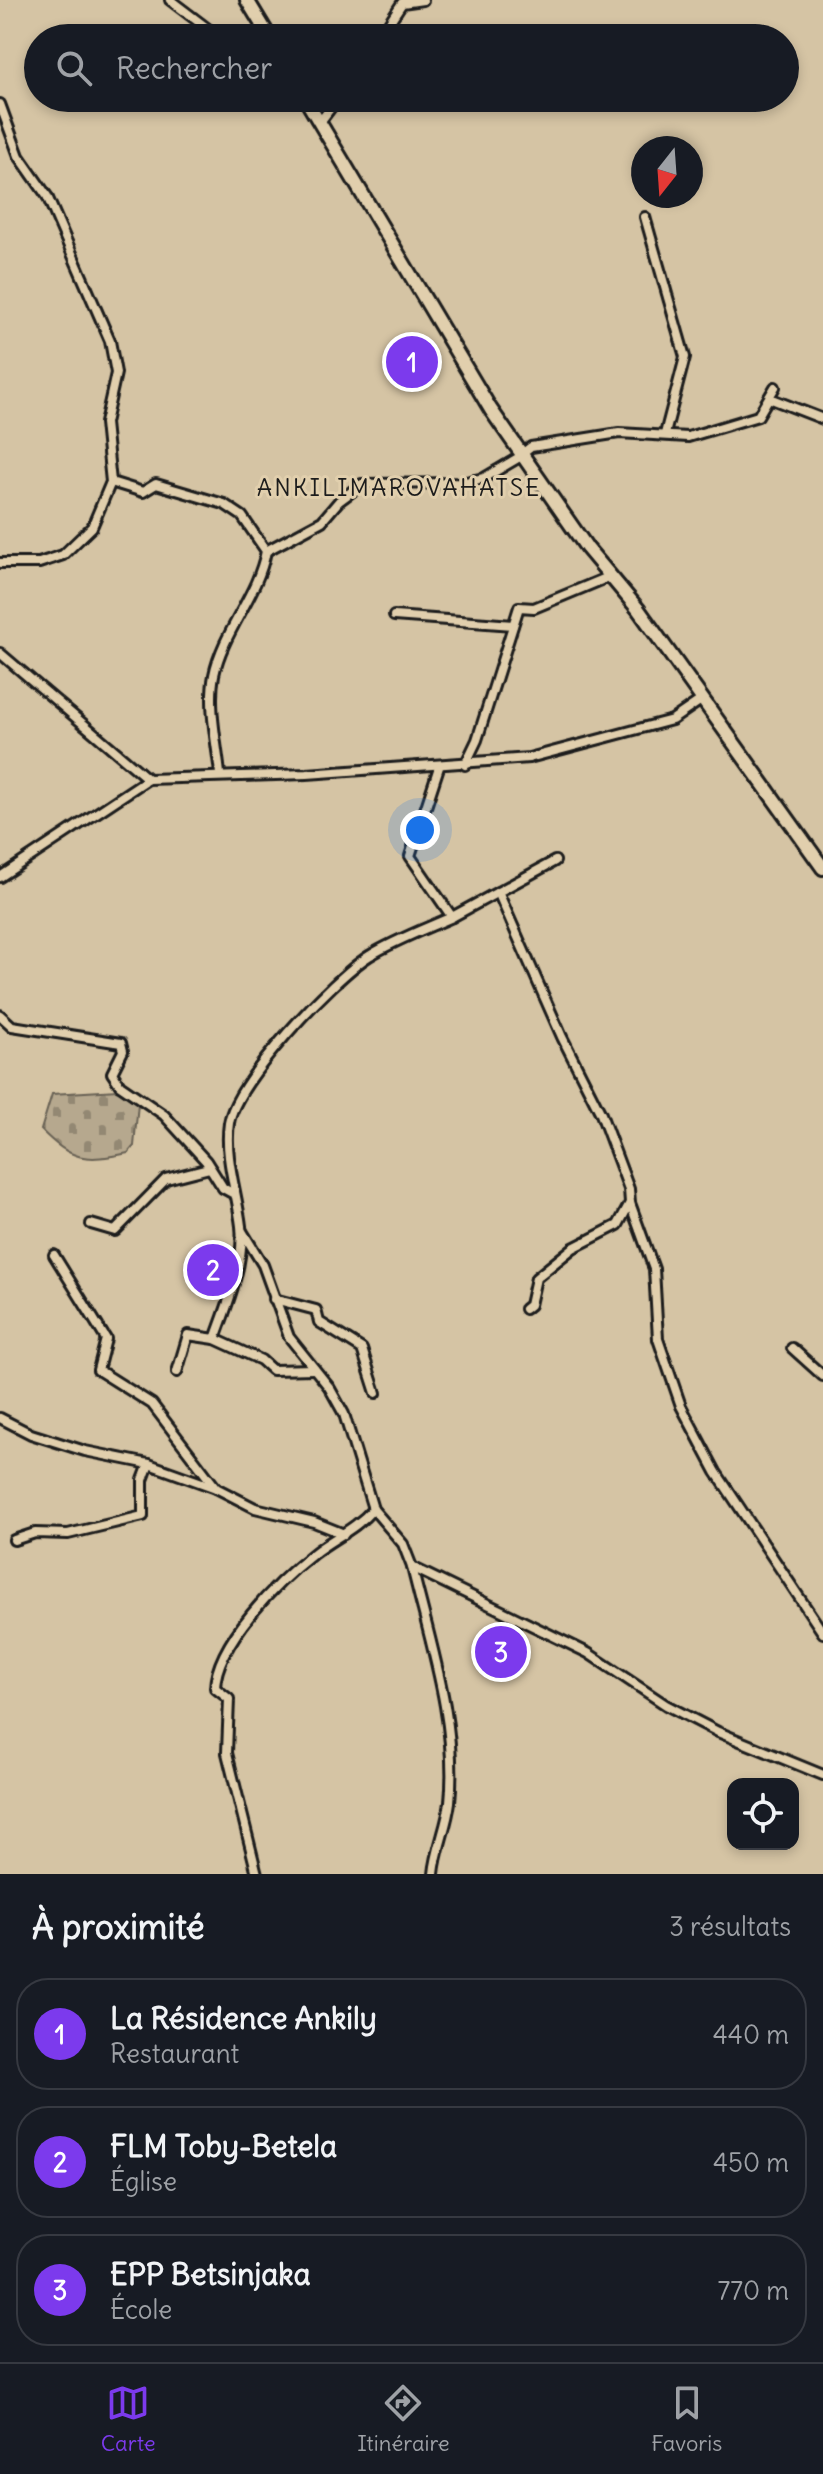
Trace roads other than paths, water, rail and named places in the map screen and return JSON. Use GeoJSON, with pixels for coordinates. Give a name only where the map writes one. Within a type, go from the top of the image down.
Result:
{"type":"FeatureCollection","features":[{"type":"Feature","properties":{"kind":"main road"},"geometry":{"type":"LineString","coordinates":[[247,0],[262,24]]}},
{"type":"Feature","properties":{"kind":"main road"},"geometry":{"type":"LineString","coordinates":[[314,112],[491,410],[823,868]]}},
{"type":"Feature","properties":{"kind":"street"},"geometry":{"type":"LineString","coordinates":[[170,0],[202,24]]}},
{"type":"Feature","properties":{"kind":"street"},"geometry":{"type":"LineString","coordinates":[[388,24],[402,3],[423,0]]}},
{"type":"Feature","properties":{"kind":"street"},"geometry":{"type":"LineString","coordinates":[[0,104],[19,156],[47,196],[110,341],[116,373],[105,423],[111,482],[92,527],[72,548],[39,563],[0,563]]}},
{"type":"Feature","properties":{"kind":"street"},"geometry":{"type":"LineString","coordinates":[[320,122],[328,112]]}},
{"type":"Feature","properties":{"kind":"street"},"geometry":{"type":"LineString","coordinates":[[645,217],[685,357],[665,434]]}},
{"type":"Feature","properties":{"kind":"street"},"geometry":{"type":"LineString","coordinates":[[266,551],[322,521],[339,501],[362,484],[461,483],[484,478],[531,447],[619,433],[688,437],[758,416],[775,387]]}},
{"type":"Feature","properties":{"kind":"street"},"geometry":{"type":"LineString","coordinates":[[769,398],[823,419]]}},
{"type":"Feature","properties":{"kind":"street"},"geometry":{"type":"LineString","coordinates":[[111,482],[143,492],[156,484],[224,504],[242,516],[266,551],[261,579],[247,599],[215,673],[220,774]]}},
{"type":"Feature","properties":{"kind":"street"},"geometry":{"type":"LineString","coordinates":[[465,765],[477,740],[519,607],[534,608],[611,576]]}},
{"type":"Feature","properties":{"kind":"street"},"geometry":{"type":"LineString","coordinates":[[394,616],[513,625]]}},
{"type":"Feature","properties":{"kind":"street"},"geometry":{"type":"LineString","coordinates":[[0,653],[148,779]]}},
{"type":"Feature","properties":{"kind":"street"},"geometry":{"type":"LineString","coordinates":[[0,877],[148,779],[220,774],[303,775],[529,758],[672,720],[701,700]]}},
{"type":"Feature","properties":{"kind":"street"},"geometry":{"type":"LineString","coordinates":[[439,767],[410,856],[452,917]]}},
{"type":"Feature","properties":{"kind":"street"},"geometry":{"type":"LineString","coordinates":[[434,1874],[450,1802],[449,1754],[432,1648],[412,1567],[403,1544],[373,1509],[344,1414],[289,1337],[263,1265],[242,1229],[234,1194],[229,1121],[235,1104],[268,1055],[367,957],[452,917],[555,861]]}},
{"type":"Feature","properties":{"kind":"street"},"geometry":{"type":"LineString","coordinates":[[498,892],[562,1037],[601,1114],[629,1189],[630,1203],[654,1269],[658,1339],[681,1406],[716,1472],[823,1633]]}},
{"type":"Feature","properties":{"kind":"street"},"geometry":{"type":"LineString","coordinates":[[0,1015],[17,1027],[121,1043],[123,1051],[112,1073],[120,1085],[164,1115],[223,1188],[234,1194]]}},
{"type":"Feature","properties":{"kind":"street"},"geometry":{"type":"LineString","coordinates":[[91,1224],[115,1231],[166,1179],[209,1168]]}},
{"type":"Feature","properties":{"kind":"street"},"geometry":{"type":"LineString","coordinates":[[525,1309],[530,1305],[536,1278],[573,1248],[618,1225],[630,1203]]}},
{"type":"Feature","properties":{"kind":"street"},"geometry":{"type":"LineString","coordinates":[[215,1339],[231,1293],[242,1229]]}},
{"type":"Feature","properties":{"kind":"street"},"geometry":{"type":"LineString","coordinates":[[54,1255],[106,1339],[98,1370],[152,1404],[216,1488]]}},
{"type":"Feature","properties":{"kind":"street"},"geometry":{"type":"LineString","coordinates":[[274,1299],[316,1310],[319,1322],[362,1349],[376,1393]]}},
{"type":"Feature","properties":{"kind":"street"},"geometry":{"type":"LineString","coordinates":[[177,1372],[188,1335],[215,1339],[261,1360],[272,1370],[314,1369]]}},
{"type":"Feature","properties":{"kind":"street"},"geometry":{"type":"LineString","coordinates":[[792,1348],[823,1376]]}},
{"type":"Feature","properties":{"kind":"street"},"geometry":{"type":"LineString","coordinates":[[0,1418],[31,1434],[85,1451],[149,1464],[216,1488],[255,1508],[314,1522],[344,1534]]}},
{"type":"Feature","properties":{"kind":"street"},"geometry":{"type":"LineString","coordinates":[[14,1540],[35,1533],[68,1534],[143,1516],[143,1480],[149,1464]]}},
{"type":"Feature","properties":{"kind":"street"},"geometry":{"type":"LineString","coordinates":[[257,1874],[227,1753],[229,1699],[215,1688],[216,1670],[226,1649],[272,1591],[314,1553],[344,1534],[373,1509]]}},
{"type":"Feature","properties":{"kind":"street"},"geometry":{"type":"LineString","coordinates":[[412,1567],[588,1653],[666,1705],[718,1732],[823,1775]]}},
{"type":"Feature","properties":{"kind":"place","name":"La Résidence Ankily"},"geometry":{"type":"Point","coordinates":[412,362]}},
{"type":"Feature","properties":{"kind":"place","name":"FLM Toby-Betela"},"geometry":{"type":"Point","coordinates":[213,1270]}},
{"type":"Feature","properties":{"kind":"place","name":"EPP Betsinjaka"},"geometry":{"type":"Point","coordinates":[501,1652]}},
{"type":"Feature","properties":{"kind":"district","name":"ANKILIMAROVAHATSE"},"geometry":{"type":"Point","coordinates":[399,487]}}]}
